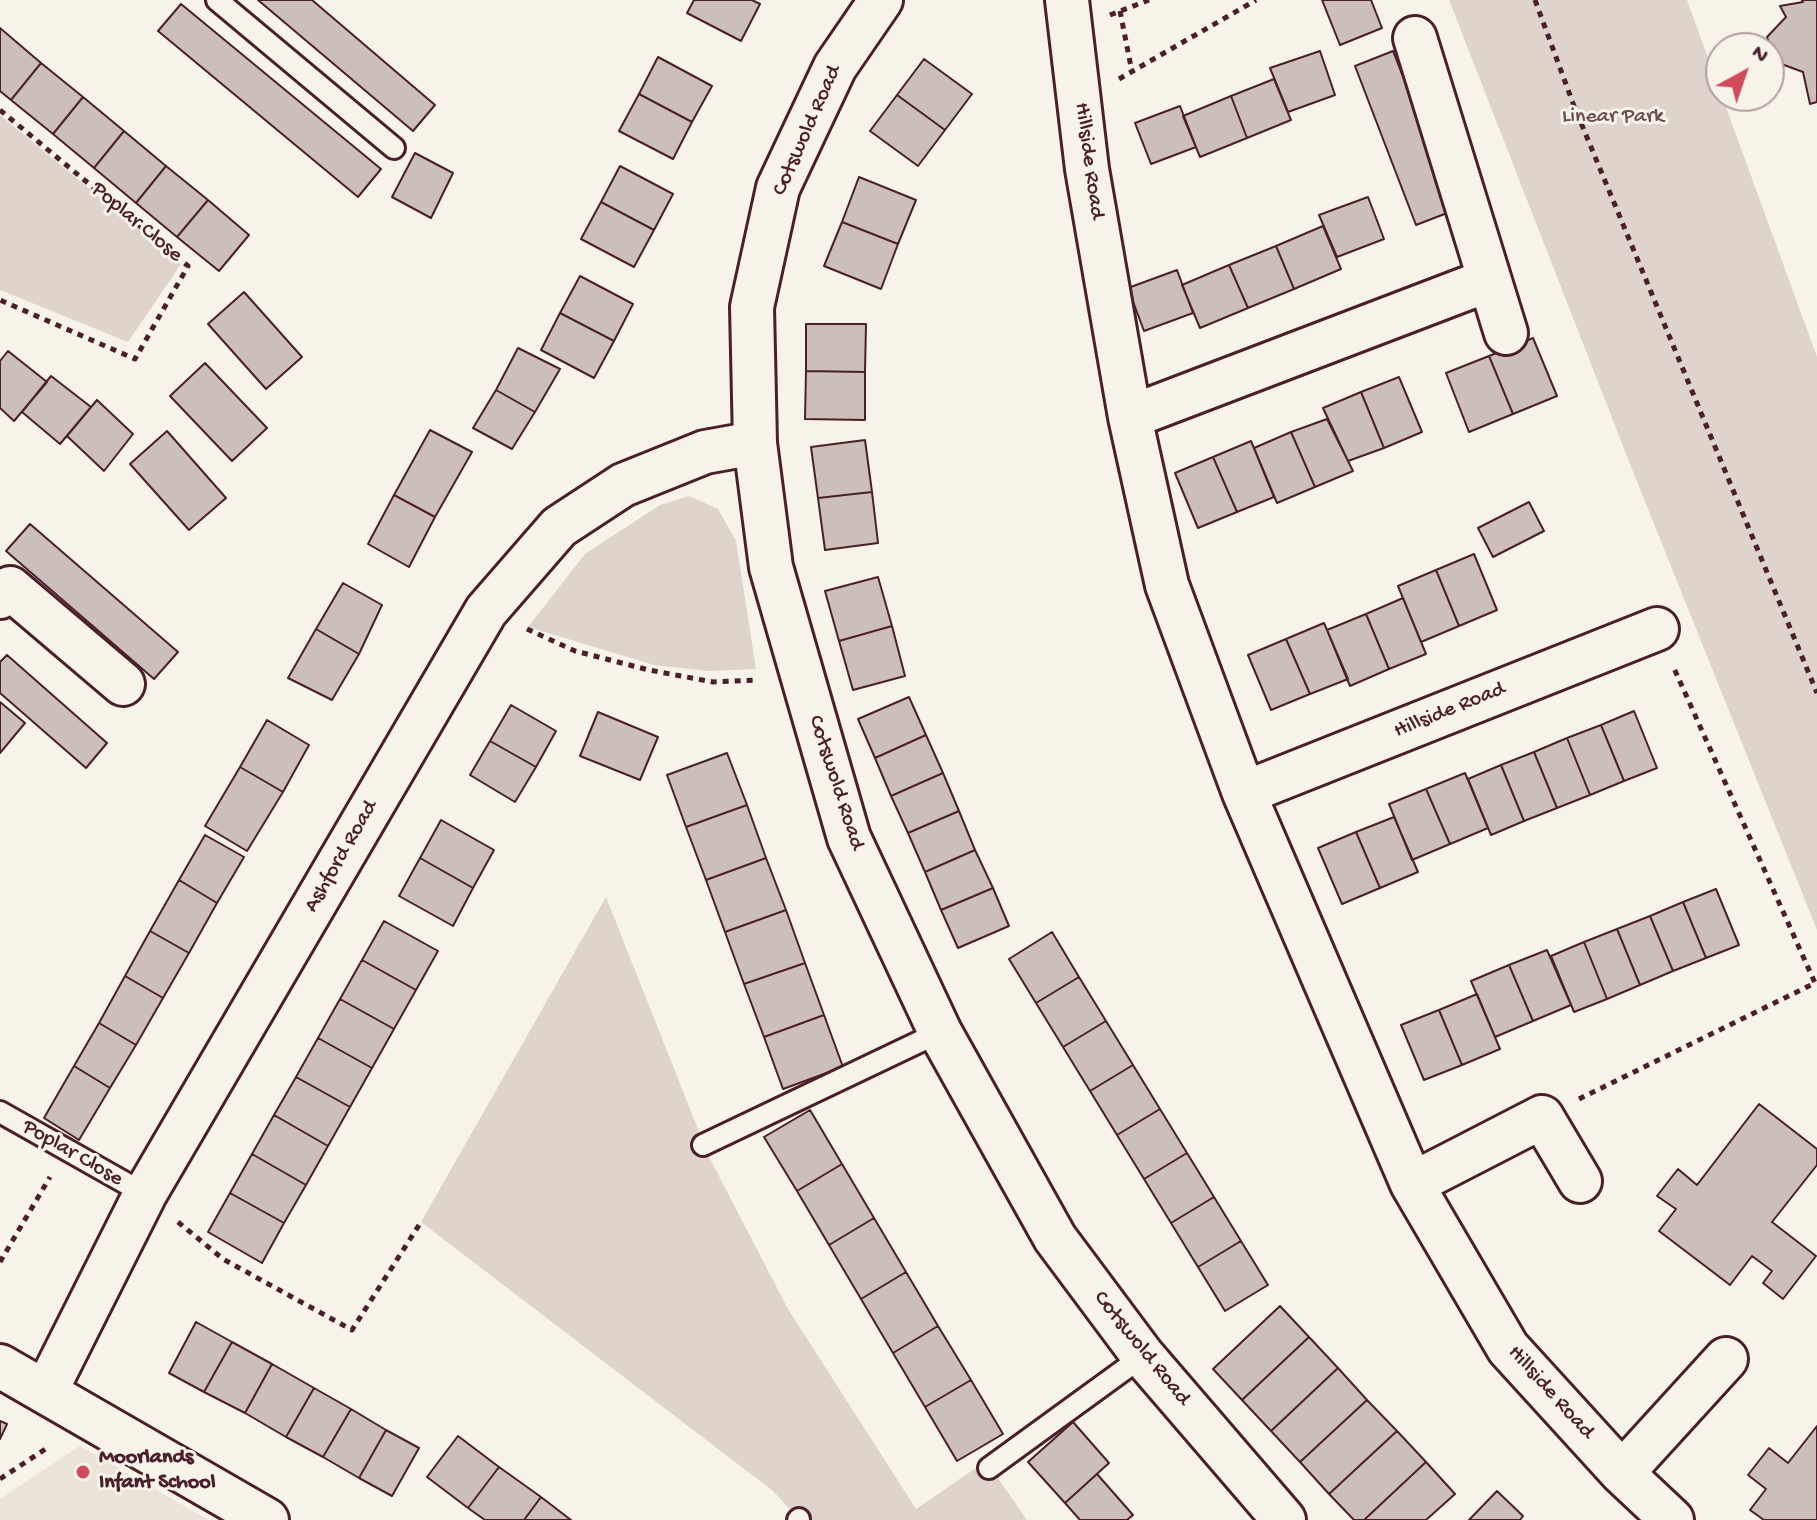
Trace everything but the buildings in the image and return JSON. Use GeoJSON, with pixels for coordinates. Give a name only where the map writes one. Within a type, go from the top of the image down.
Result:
{"type":"FeatureCollection","features":[{"type":"Feature","properties":{"kind":"street","name":"Cotswold Road"},"geometry":{"type":"LineString","coordinates":[[881,0],[835,67],[778,188],[752,307],[755,443],[771,567],[849,838],[940,1032],[1055,1238],[1143,1356],[1284,1520]]}},
{"type":"Feature","properties":{"kind":"street","name":"Hillside Road"},"geometry":{"type":"LineString","coordinates":[[1067,0],[1087,169],[1130,417],[1167,585],[1244,793],[1412,1184],[1508,1348],[1622,1473],[1672,1520]]}},
{"type":"Feature","properties":{"kind":"street"},"geometry":{"type":"LineString","coordinates":[[1415,38],[1506,333]]}},
{"type":"Feature","properties":{"kind":"street"},"geometry":{"type":"LineString","coordinates":[[1130,417],[1489,280]]}},
{"type":"Feature","properties":{"kind":"street","name":"Ashford Road"},"geometry":{"type":"LineString","coordinates":[[46,1391],[145,1194],[486,611],[559,527],[623,485],[705,452],[755,443]]}},
{"type":"Feature","properties":{"kind":"street"},"geometry":{"type":"LineString","coordinates":[[0,597],[10,588],[123,684]]}},
{"type":"Feature","properties":{"kind":"street","name":"Hillside Road"},"geometry":{"type":"LineString","coordinates":[[1244,793],[1657,629]]}},
{"type":"Feature","properties":{"kind":"street"},"geometry":{"type":"LineString","coordinates":[[1412,1184],[1542,1117],[1580,1181]]}},
{"type":"Feature","properties":{"kind":"street"},"geometry":{"type":"LineString","coordinates":[[1622,1473],[1726,1359]]}},
{"type":"Feature","properties":{"kind":"street"},"geometry":{"type":"LineString","coordinates":[[0,1366],[267,1520]]}},
{"type":"Feature","properties":{"kind":"lane"},"geometry":{"type":"LineString","coordinates":[[217,0],[394,148]]}},
{"type":"Feature","properties":{"kind":"lane"},"geometry":{"type":"LineString","coordinates":[[703,1145],[940,1032]]}},
{"type":"Feature","properties":{"kind":"lane","name":"Poplar Close"},"geometry":{"type":"LineString","coordinates":[[0,1112],[145,1194]]}},
{"type":"Feature","properties":{"kind":"lane"},"geometry":{"type":"LineString","coordinates":[[989,1468],[1143,1356]]}},
{"type":"Feature","properties":{"kind":"path"},"geometry":{"type":"LineString","coordinates":[[1079,103],[1256,0]]}},
{"type":"Feature","properties":{"kind":"path"},"geometry":{"type":"LineString","coordinates":[[1535,0],[1574,106],[1817,693]]}},
{"type":"Feature","properties":{"kind":"path"},"geometry":{"type":"LineString","coordinates":[[1120,11],[1132,72]]}},
{"type":"Feature","properties":{"kind":"path","name":"Poplar Close"},"geometry":{"type":"LineString","coordinates":[[0,110],[188,266],[135,359],[0,300]]}},
{"type":"Feature","properties":{"kind":"path"},"geometry":{"type":"LineString","coordinates":[[486,611],[575,651],[649,670],[713,682],[802,678]]}},
{"type":"Feature","properties":{"kind":"path"},"geometry":{"type":"LineString","coordinates":[[1542,1117],[1815,983],[1657,629]]}},
{"type":"Feature","properties":{"kind":"path"},"geometry":{"type":"LineString","coordinates":[[0,1262],[65,1151]]}},
{"type":"Feature","properties":{"kind":"path"},"geometry":{"type":"LineString","coordinates":[[145,1194],[223,1259],[352,1330],[421,1222]]}},
{"type":"Feature","properties":{"kind":"path"},"geometry":{"type":"LineString","coordinates":[[0,1479],[91,1418]]}},
{"type":"Feature","properties":{"kind":"shaded area","name":"Moorlands Infant School"},"geometry":{"type":"Polygon","coordinates":[[[80,1446],[209,1520],[0,1520],[0,1499],[80,1446]]]}},
{"type":"Feature","properties":{"kind":"green space","name":"Linear Park"},"geometry":{"type":"Polygon","coordinates":[[[1449,0],[1687,0],[1705,49],[1705,112],[1728,112],[1817,357],[1817,930],[1630,464],[1449,0]]]}},
{"type":"Feature","properties":{"kind":"green space"},"geometry":{"type":"Polygon","coordinates":[[[0,115],[181,264],[128,342],[0,290],[0,115]]]}},
{"type":"Feature","properties":{"kind":"green space"},"geometry":{"type":"Polygon","coordinates":[[[689,496],[718,509],[736,541],[756,669],[709,671],[654,665],[528,627],[585,554],[660,505],[689,496]]]}},
{"type":"Feature","properties":{"kind":"green space"},"geometry":{"type":"Polygon","coordinates":[[[606,897],[709,1157],[788,1309],[916,1509],[986,1461],[1027,1520],[800,1520],[773,1491],[421,1222],[606,897]]]}},
{"type":"Feature","properties":{"kind":"place","name":"Moorlands Infant School"},"geometry":{"type":"Point","coordinates":[83,1472]}}]}
